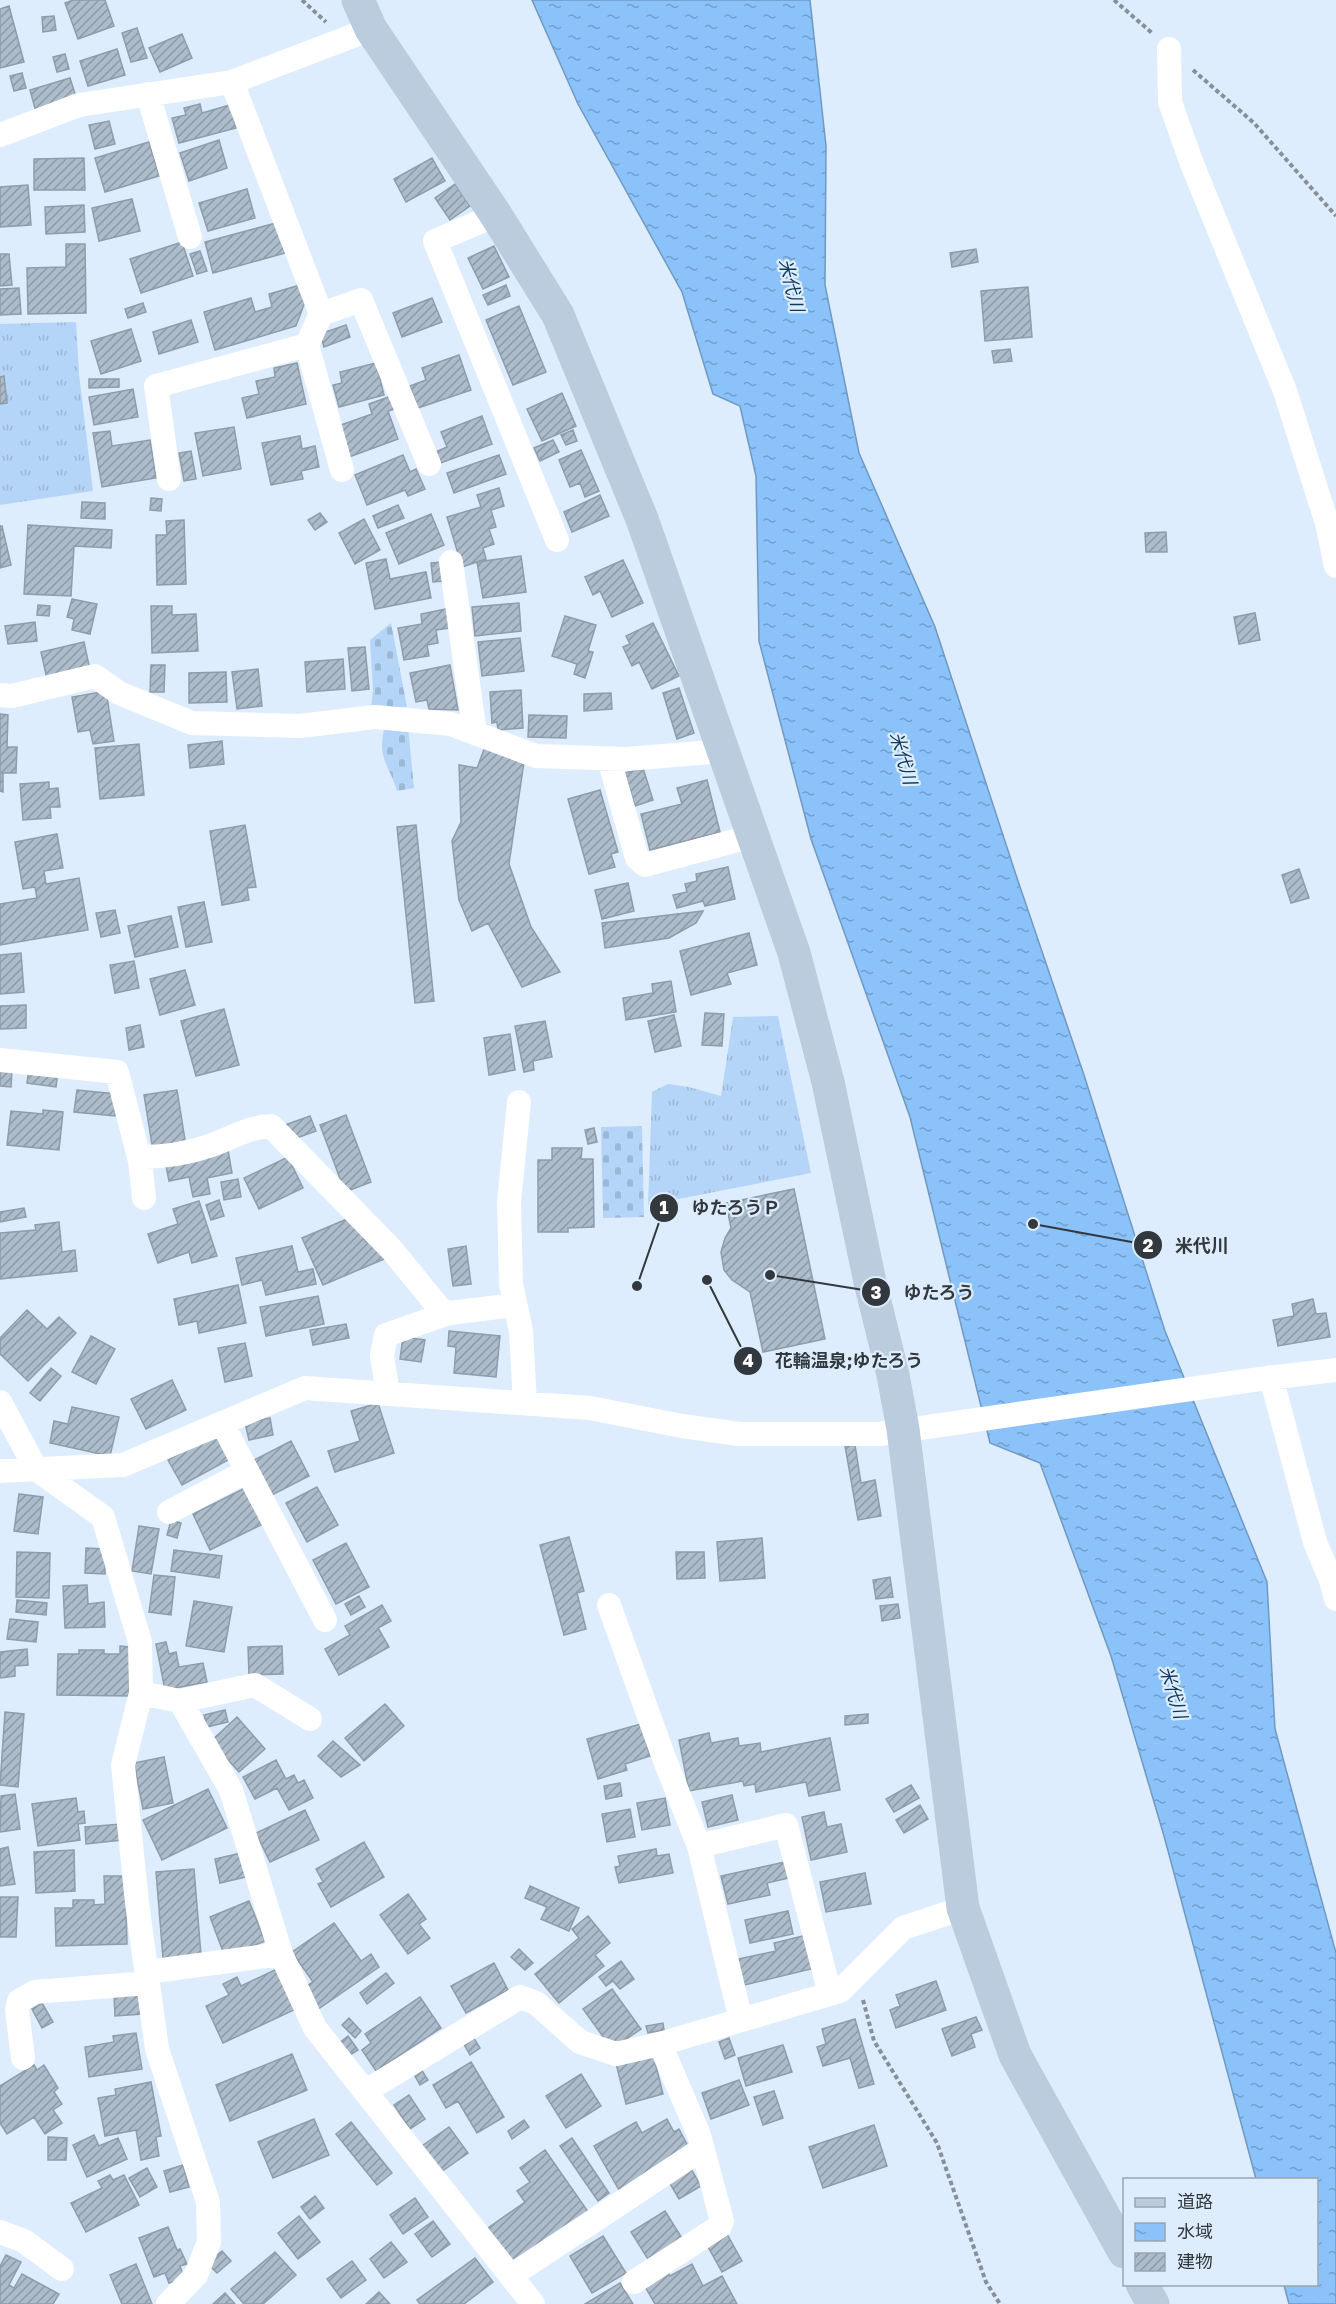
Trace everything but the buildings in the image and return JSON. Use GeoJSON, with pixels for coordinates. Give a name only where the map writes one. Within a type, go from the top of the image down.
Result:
{"type":"FeatureCollection","features":[{"type":"Feature","properties":{"kind":"street"},"geometry":{"type":"LineString","coordinates":[[358,0],[371,29],[496,215],[558,315],[642,519],[794,953],[828,1082],[870,1282],[893,1375],[918,1427],[963,1908],[1016,2055],[1123,2248]]}},
{"type":"Feature","properties":{"kind":"street"},"geometry":{"type":"LineString","coordinates":[[0,135],[79,105],[232,82],[371,29]]}},
{"type":"Feature","properties":{"kind":"street"},"geometry":{"type":"LineString","coordinates":[[1169,49],[1170,102],[1192,164],[1285,391],[1327,523],[1336,566]]}},
{"type":"Feature","properties":{"kind":"street"},"geometry":{"type":"LineString","coordinates":[[232,82],[321,314],[307,345],[342,470]]}},
{"type":"Feature","properties":{"kind":"street"},"geometry":{"type":"LineString","coordinates":[[148,94],[190,237]]}},
{"type":"Feature","properties":{"kind":"street"},"geometry":{"type":"LineString","coordinates":[[496,215],[435,241],[557,540]]}},
{"type":"Feature","properties":{"kind":"street"},"geometry":{"type":"LineString","coordinates":[[321,314],[361,300],[429,464]]}},
{"type":"Feature","properties":{"kind":"street"},"geometry":{"type":"LineString","coordinates":[[169,478],[156,386],[307,345]]}},
{"type":"Feature","properties":{"kind":"street"},"geometry":{"type":"LineString","coordinates":[[451,562],[475,733]]}},
{"type":"Feature","properties":{"kind":"street"},"geometry":{"type":"LineString","coordinates":[[0,695],[12,696],[95,676],[119,693],[192,723],[300,726],[375,717],[451,724],[536,756],[627,759],[723,752]]}},
{"type":"Feature","properties":{"kind":"street"},"geometry":{"type":"LineString","coordinates":[[609,759],[637,858],[645,865],[753,836]]}},
{"type":"Feature","properties":{"kind":"street"},"geometry":{"type":"LineString","coordinates":[[0,1059],[117,1072],[139,1157],[144,1198]]}},
{"type":"Feature","properties":{"kind":"street"},"geometry":{"type":"LineString","coordinates":[[519,1102],[509,1202],[511,1284],[521,1331],[525,1403]]}},
{"type":"Feature","properties":{"kind":"street"},"geometry":{"type":"LineString","coordinates":[[139,1157],[186,1152],[207,1147],[256,1126],[271,1126],[392,1250],[440,1309],[449,1313]]}},
{"type":"Feature","properties":{"kind":"street"},"geometry":{"type":"LineString","coordinates":[[388,1394],[382,1356],[386,1335],[449,1313],[515,1305]]}},
{"type":"Feature","properties":{"kind":"street"},"geometry":{"type":"LineString","coordinates":[[0,1471],[123,1465],[305,1388],[590,1408],[682,1426],[739,1434],[879,1434],[1336,1370]]}},
{"type":"Feature","properties":{"kind":"street"},"geometry":{"type":"LineString","coordinates":[[1262,1379],[1336,1599]]}},
{"type":"Feature","properties":{"kind":"street"},"geometry":{"type":"LineString","coordinates":[[0,1402],[36,1469],[103,1517],[140,1642],[141,1693],[123,1765],[137,1903],[158,2049],[208,2202],[208,2242],[196,2275],[168,2304]]}},
{"type":"Feature","properties":{"kind":"street"},"geometry":{"type":"LineString","coordinates":[[222,1423],[325,1620]]}},
{"type":"Feature","properties":{"kind":"street"},"geometry":{"type":"LineString","coordinates":[[169,1512],[247,1471]]}},
{"type":"Feature","properties":{"kind":"street"},"geometry":{"type":"LineString","coordinates":[[609,1605],[664,1758],[699,1846],[741,2020]]}},
{"type":"Feature","properties":{"kind":"street"},"geometry":{"type":"LineString","coordinates":[[141,1693],[180,1701],[255,1685],[310,1719]]}},
{"type":"Feature","properties":{"kind":"street"},"geometry":{"type":"LineString","coordinates":[[180,1701],[231,1791],[281,1954],[315,2028],[533,2304]]}},
{"type":"Feature","properties":{"kind":"street"},"geometry":{"type":"LineString","coordinates":[[699,1846],[786,1825],[830,1994]]}},
{"type":"Feature","properties":{"kind":"street"},"geometry":{"type":"LineString","coordinates":[[366,2091],[520,1997],[536,2003],[580,2042],[616,2054],[660,2044],[840,1991],[903,1928],[963,1908]]}},
{"type":"Feature","properties":{"kind":"street"},"geometry":{"type":"LineString","coordinates":[[23,2058],[16,2010],[19,2001],[36,1992],[147,1977],[281,1954]]}},
{"type":"Feature","properties":{"kind":"street"},"geometry":{"type":"LineString","coordinates":[[634,2282],[720,2226],[722,2221],[699,2135],[660,2044]]}},
{"type":"Feature","properties":{"kind":"street"},"geometry":{"type":"LineString","coordinates":[[512,2275],[702,2149]]}},
{"type":"Feature","properties":{"kind":"street"},"geometry":{"type":"LineString","coordinates":[[0,2232],[24,2241],[62,2269]]}},
{"type":"Feature","properties":{"kind":"street"},"geometry":{"type":"LineString","coordinates":[[1143,2286],[1153,2304]]}},
{"type":"Feature","properties":{"kind":"path"},"geometry":{"type":"LineString","coordinates":[[1114,0],[1254,123],[1336,216]]}},
{"type":"Feature","properties":{"kind":"path"},"geometry":{"type":"LineString","coordinates":[[856,1975],[874,2041],[937,2143],[986,2282],[1000,2304]]}},
{"type":"Feature","properties":{"kind":"green space"},"geometry":{"type":"Polygon","coordinates":[[[76,322],[79,374],[93,491],[0,505],[0,324],[76,322]]]}},
{"type":"Feature","properties":{"kind":"green space"},"geometry":{"type":"Polygon","coordinates":[[[391,623],[407,707],[371,708],[373,690],[370,640],[391,623]]]}},
{"type":"Feature","properties":{"kind":"green space"},"geometry":{"type":"Polygon","coordinates":[[[408,726],[414,788],[397,791],[385,762],[382,740],[384,730],[408,726]]]}},
{"type":"Feature","properties":{"kind":"green space"},"geometry":{"type":"Polygon","coordinates":[[[778,1016],[811,1173],[648,1205],[652,1092],[668,1084],[721,1096],[733,1017],[778,1016]]]}},
{"type":"Feature","properties":{"kind":"green space"},"geometry":{"type":"Polygon","coordinates":[[[642,1126],[644,1217],[603,1218],[601,1127],[642,1126]]]}},
{"type":"Feature","properties":{"kind":"water","name":"米代川"},"geometry":{"type":"Polygon","coordinates":[[[532,0],[810,0],[826,146],[825,285],[859,453],[935,627],[1084,1075],[1165,1331],[1267,1582],[1275,1729],[1336,1953],[1336,2304],[1289,2304],[1284,2286],[1318,2286],[1318,2178],[1256,2178],[1164,1836],[1111,1656],[1040,1463],[990,1443],[910,1117],[811,839],[759,641],[756,476],[740,406],[713,394],[682,292],[578,104],[532,0]]]}},
{"type":"Feature","properties":{"kind":"place","name":"米代川"},"geometry":{"type":"Point","coordinates":[1033,1224]}},
{"type":"Feature","properties":{"kind":"place","name":"ゆたろう"},"geometry":{"type":"Point","coordinates":[770,1275]}},
{"type":"Feature","properties":{"kind":"place","name":"花輪温泉;ゆたろう"},"geometry":{"type":"Point","coordinates":[707,1280]}},
{"type":"Feature","properties":{"kind":"place","name":"ゆたろうＰ"},"geometry":{"type":"Point","coordinates":[637,1286]}}]}
